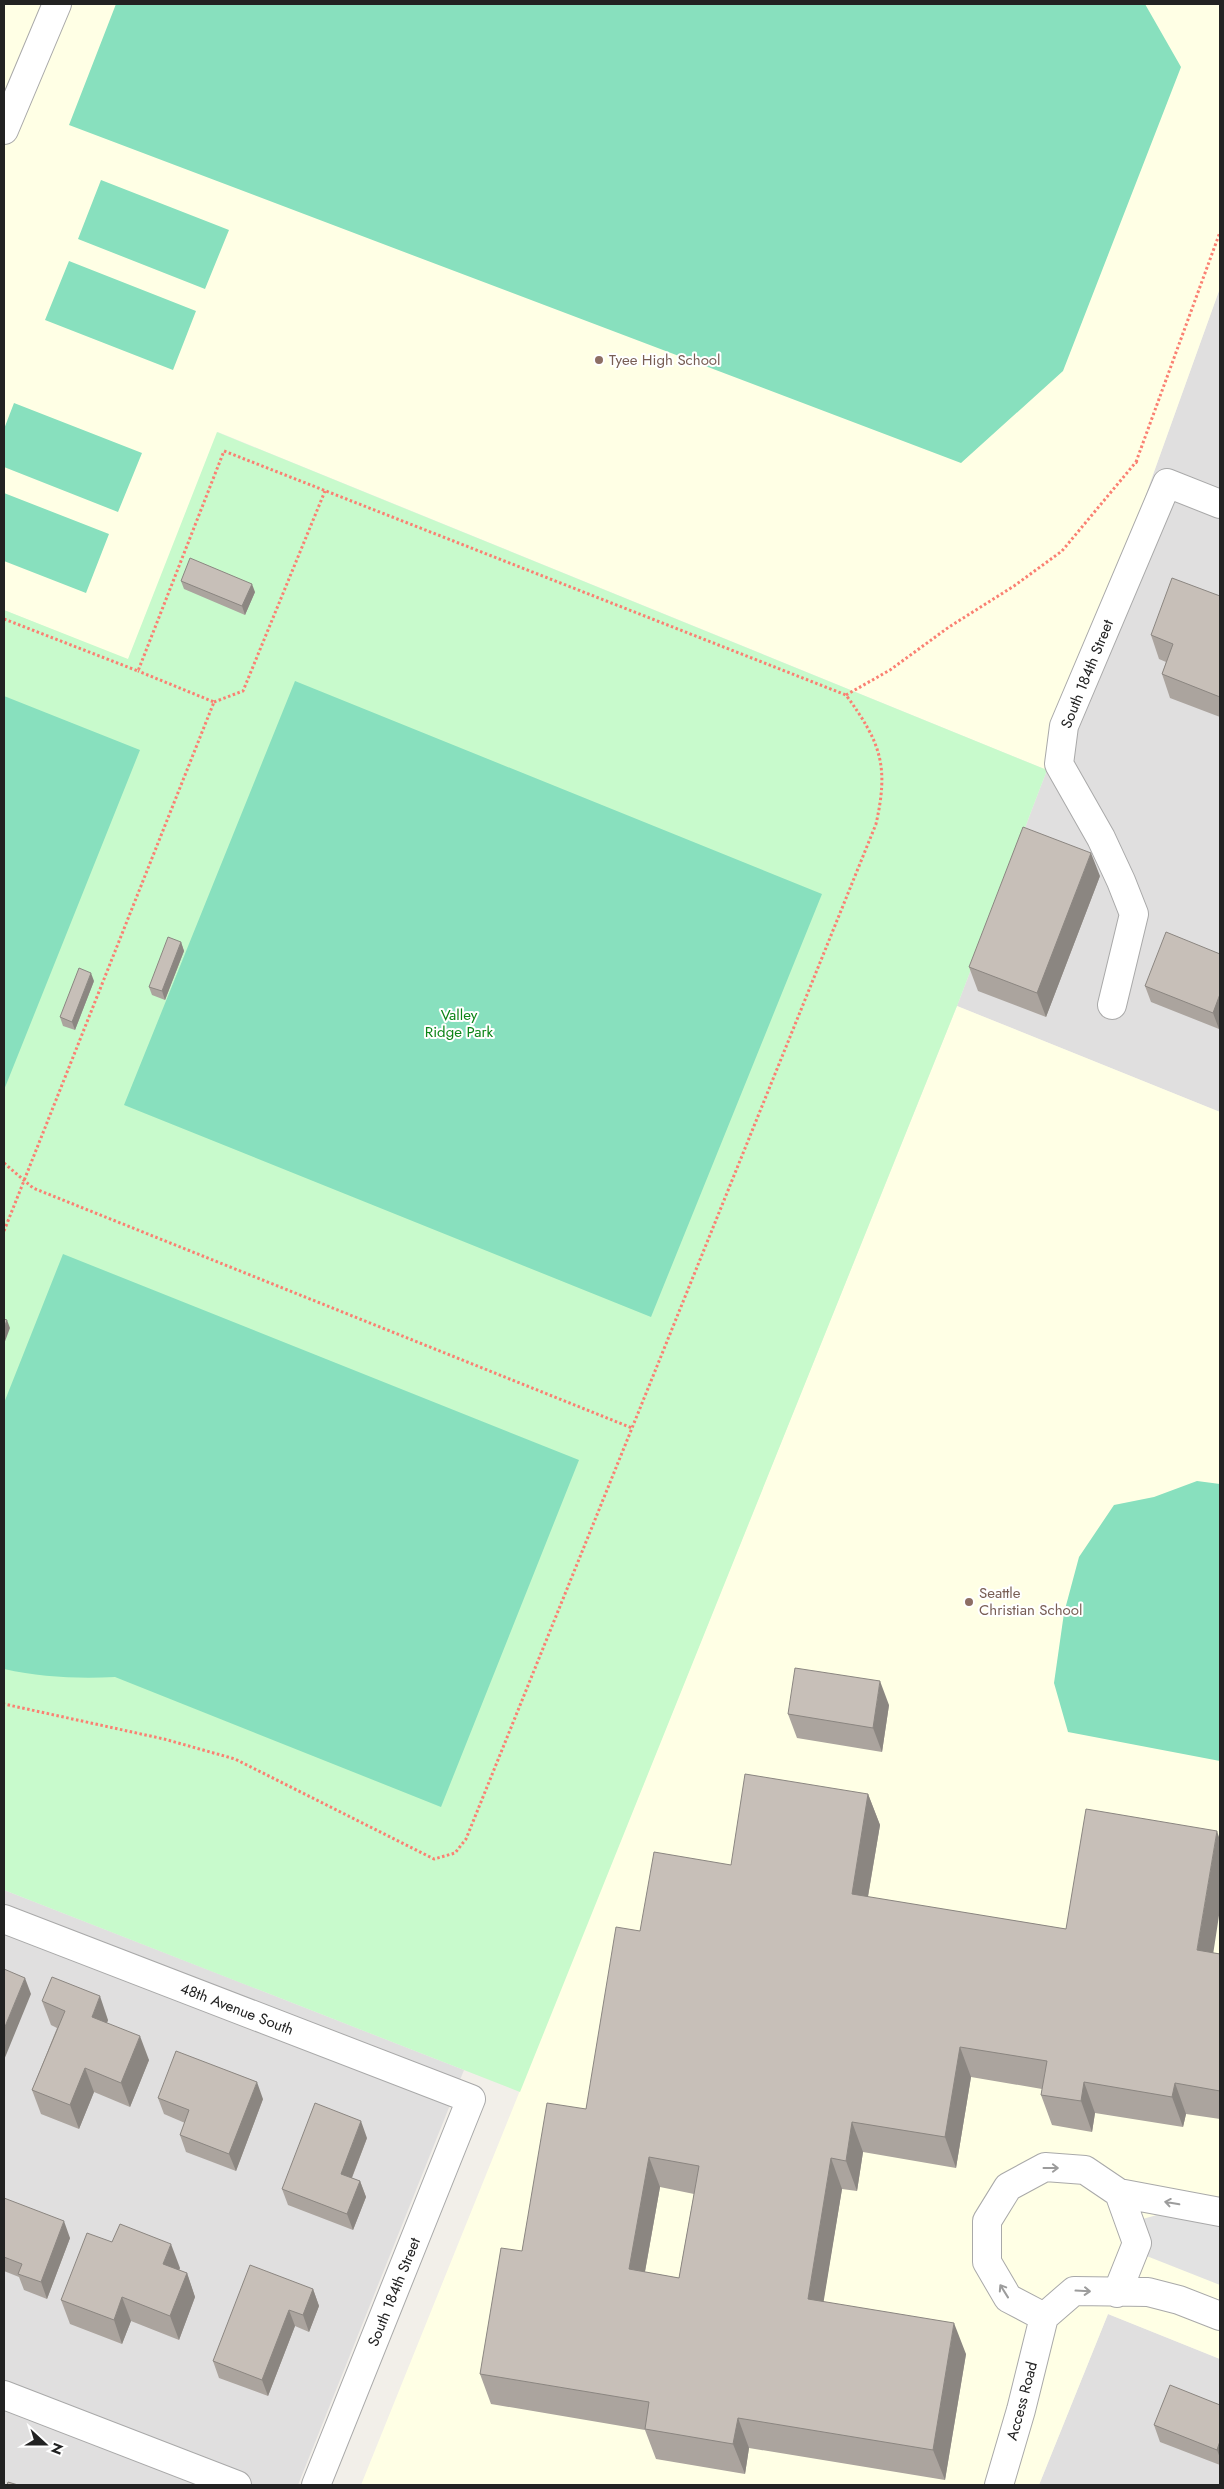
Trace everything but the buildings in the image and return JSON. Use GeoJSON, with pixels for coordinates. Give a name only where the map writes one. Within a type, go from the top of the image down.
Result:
{"type":"FeatureCollection","features":[{"type":"Feature","properties":{"kind":"street"},"geometry":{"type":"LineString","coordinates":[[4,130],[57,4]]}},
{"type":"Feature","properties":{"kind":"street"},"geometry":{"type":"LineString","coordinates":[[1167,484],[1220,504]]}},
{"type":"Feature","properties":{"kind":"street","name":"South 184th Street"},"geometry":{"type":"LineString","coordinates":[[1112,1005],[1134,914],[1122,881],[1101,838],[1059,764],[1064,726],[1167,484]]}},
{"type":"Feature","properties":{"kind":"street","name":"48th Avenue South"},"geometry":{"type":"LineString","coordinates":[[4,1919],[471,2099]]}},
{"type":"Feature","properties":{"kind":"street","name":"South 184th Street"},"geometry":{"type":"LineString","coordinates":[[316,2485],[471,2099]]}},
{"type":"Feature","properties":{"kind":"street"},"geometry":{"type":"LineString","coordinates":[[1220,2212],[1119,2193],[1085,2170],[1045,2168],[1008,2187],[987,2221],[987,2262],[1008,2298],[1044,2316],[1074,2291],[1148,2292],[1179,2300],[1220,2316]]}},
{"type":"Feature","properties":{"kind":"street"},"geometry":{"type":"LineString","coordinates":[[1117,2293],[1136,2243],[1119,2193]]}},
{"type":"Feature","properties":{"kind":"street","name":"Access Road"},"geometry":{"type":"LineString","coordinates":[[999,2485],[1021,2410],[1044,2316]]}},
{"type":"Feature","properties":{"kind":"street"},"geometry":{"type":"LineString","coordinates":[[4,2395],[236,2485]]}},
{"type":"Feature","properties":{"kind":"path"},"geometry":{"type":"LineString","coordinates":[[846,696],[890,670],[949,627],[1014,586],[1062,550],[1136,462],[1220,232]]}},
{"type":"Feature","properties":{"kind":"path"},"geometry":{"type":"LineString","coordinates":[[4,1704],[164,1739],[236,1759],[434,1859],[455,1853],[466,1839],[876,824],[883,793],[881,756],[862,718],[846,696],[224,451],[138,671]]}},
{"type":"Feature","properties":{"kind":"path"},"geometry":{"type":"LineString","coordinates":[[1136,462],[1167,484]]}},
{"type":"Feature","properties":{"kind":"path"},"geometry":{"type":"LineString","coordinates":[[4,618],[214,702],[243,691],[325,491]]}},
{"type":"Feature","properties":{"kind":"path"},"geometry":{"type":"LineString","coordinates":[[4,1231],[214,702]]}},
{"type":"Feature","properties":{"kind":"path"},"geometry":{"type":"LineString","coordinates":[[4,1163],[33,1188],[632,1428]]}},
{"type":"Feature","properties":{"kind":"shaded area","name":"Tyee High School"},"geometry":{"type":"Polygon","coordinates":[[[4,4],[1220,4],[1220,288],[1047,770],[218,432],[128,660],[4,610],[4,4]]]}},
{"type":"Feature","properties":{"kind":"shaded area"},"geometry":{"type":"Polygon","coordinates":[[[1220,288],[1220,1112],[957,1006],[1047,770],[1220,288]]]}},
{"type":"Feature","properties":{"kind":"shaded area","name":"Seattle Christian School"},"geometry":{"type":"Polygon","coordinates":[[[957,1006],[1220,1112],[1220,2359],[1108,2314],[1039,2485],[361,2485],[957,1006]]]}},
{"type":"Feature","properties":{"kind":"shaded area"},"geometry":{"type":"Polygon","coordinates":[[[4,1890],[464,2070],[298,2485],[4,2485],[4,1890]]]}},
{"type":"Feature","properties":{"kind":"shaded area"},"geometry":{"type":"Polygon","coordinates":[[[1157,2215],[1220,2226],[1220,2285],[1139,2253],[1139,2220],[1157,2215]]]}},
{"type":"Feature","properties":{"kind":"shaded area"},"geometry":{"type":"Polygon","coordinates":[[[1108,2314],[1220,2359],[1220,2485],[1039,2485],[1108,2314]]]}},
{"type":"Feature","properties":{"kind":"green space"},"geometry":{"type":"Polygon","coordinates":[[[116,4],[1145,4],[1181,67],[1063,371],[961,463],[69,125],[116,4]]]}},
{"type":"Feature","properties":{"kind":"green space"},"geometry":{"type":"Polygon","coordinates":[[[101,180],[229,230],[205,289],[78,239],[101,180]]]}},
{"type":"Feature","properties":{"kind":"green space"},"geometry":{"type":"Polygon","coordinates":[[[69,261],[196,311],[173,370],[45,320],[69,261]]]}},
{"type":"Feature","properties":{"kind":"green space"},"geometry":{"type":"Polygon","coordinates":[[[14,403],[142,453],[118,512],[4,467],[4,429],[14,403]]]}},
{"type":"Feature","properties":{"kind":"green space","name":"Valley Ridge Park"},"geometry":{"type":"Polygon","coordinates":[[[217,432],[1047,770],[957,1006],[520,2092],[4,1890],[4,610],[128,659],[217,432]]]}},
{"type":"Feature","properties":{"kind":"green space"},"geometry":{"type":"Polygon","coordinates":[[[4,493],[109,534],[86,593],[4,561],[4,493]]]}},
{"type":"Feature","properties":{"kind":"green space"},"geometry":{"type":"Polygon","coordinates":[[[295,681],[822,894],[651,1317],[124,1105],[295,681]]]}},
{"type":"Feature","properties":{"kind":"green space"},"geometry":{"type":"Polygon","coordinates":[[[4,696],[140,750],[4,1090],[4,696]]]}},
{"type":"Feature","properties":{"kind":"green space"},"geometry":{"type":"Polygon","coordinates":[[[63,1254],[579,1460],[441,1807],[115,1677],[59,1677],[4,1669],[4,1403],[63,1254]]]}},
{"type":"Feature","properties":{"kind":"green space"},"geometry":{"type":"Polygon","coordinates":[[[1197,1481],[1220,1484],[1220,1761],[1068,1732],[1054,1683],[1064,1613],[1079,1557],[1114,1505],[1154,1497],[1197,1481]]]}},
{"type":"Feature","properties":{"kind":"place","name":"Tyee High School"},"geometry":{"type":"Point","coordinates":[599,360]}},
{"type":"Feature","properties":{"kind":"place","name":"Seattle Christian School"},"geometry":{"type":"Point","coordinates":[969,1602]}}]}
